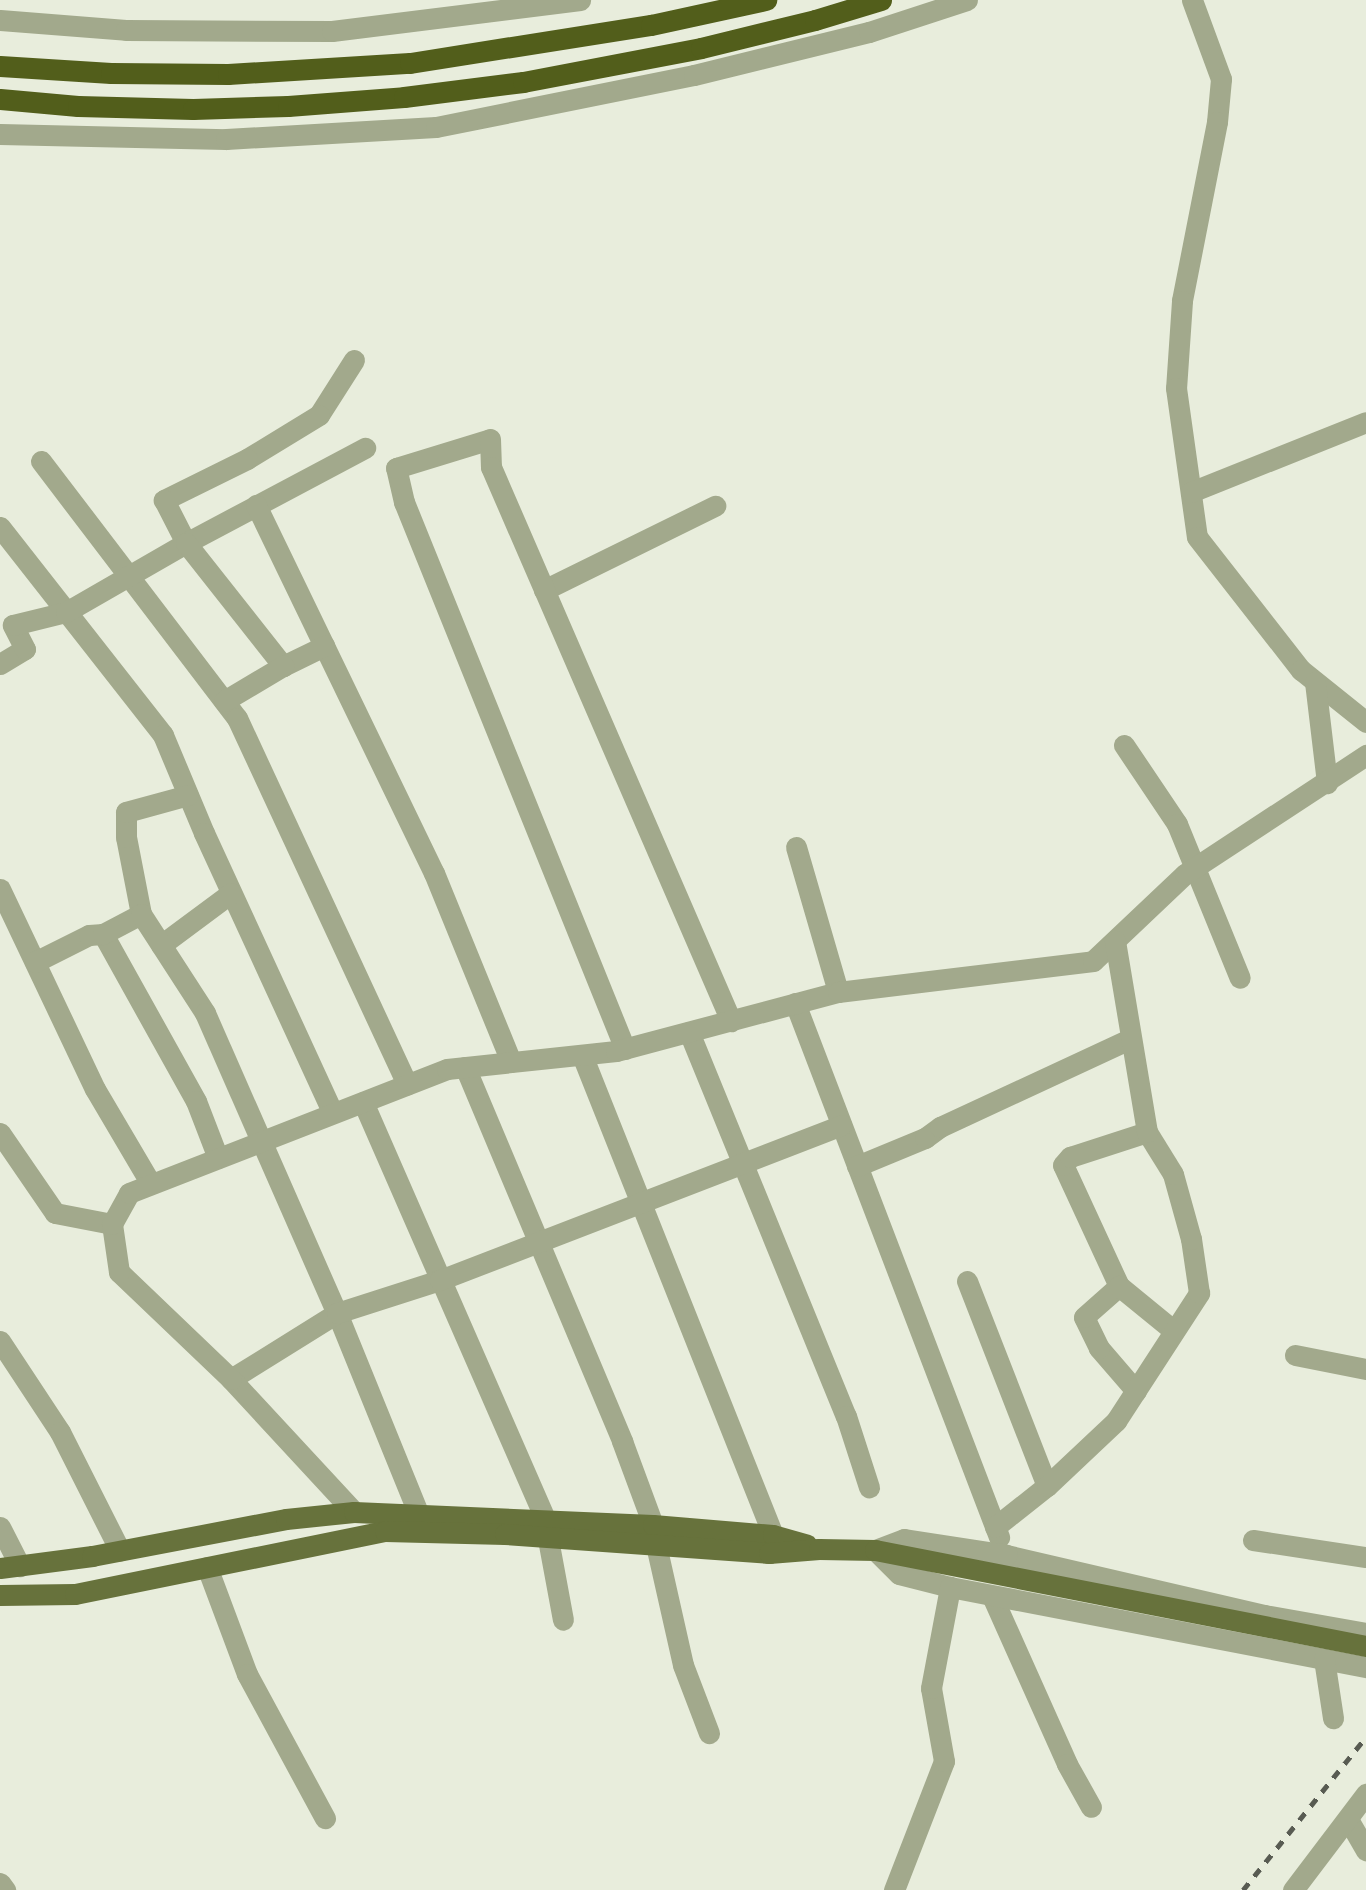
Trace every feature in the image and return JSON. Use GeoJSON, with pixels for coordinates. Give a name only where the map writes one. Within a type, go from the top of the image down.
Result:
{"type":"FeatureCollection","features":[{"type":"Feature","properties":{"kind":"highway"},"geometry":{"type":"LineString","coordinates":[[0,66],[111,73],[228,74],[398,64],[517,48],[766,0]]}},
{"type":"Feature","properties":{"kind":"highway"},"geometry":{"type":"LineString","coordinates":[[0,99],[78,106],[193,109],[288,106],[404,97],[523,82],[701,48],[815,20],[881,0]]}},
{"type":"Feature","properties":{"kind":"main road"},"geometry":{"type":"LineString","coordinates":[[10,1567],[120,1551],[286,1519],[354,1511],[418,1512],[546,1529]]}},
{"type":"Feature","properties":{"kind":"main road"},"geometry":{"type":"LineString","coordinates":[[0,1595],[75,1594],[386,1531],[546,1529],[655,1535],[773,1535],[819,1549]]}},
{"type":"Feature","properties":{"kind":"main road"},"geometry":{"type":"LineString","coordinates":[[655,1535],[769,1553],[819,1549],[875,1550],[1366,1646]]}},
{"type":"Feature","properties":{"kind":"street"},"geometry":{"type":"LineString","coordinates":[[0,20],[126,30],[332,32],[580,0]]}},
{"type":"Feature","properties":{"kind":"street"},"geometry":{"type":"LineString","coordinates":[[0,134],[226,139],[436,127],[694,75],[869,32],[967,0]]}},
{"type":"Feature","properties":{"kind":"street"},"geometry":{"type":"LineString","coordinates":[[1192,0],[1221,79],[1217,122],[1182,301],[1176,388],[1197,537],[1301,670],[1366,722]]}},
{"type":"Feature","properties":{"kind":"street"},"geometry":{"type":"LineString","coordinates":[[284,666],[187,544],[164,500],[247,459],[319,415],[354,360]]}},
{"type":"Feature","properties":{"kind":"street"},"geometry":{"type":"LineString","coordinates":[[1191,492],[1366,422]]}},
{"type":"Feature","properties":{"kind":"street"},"geometry":{"type":"LineString","coordinates":[[625,1049],[404,502],[396,468],[490,439],[491,467],[731,1021]]}},
{"type":"Feature","properties":{"kind":"street"},"geometry":{"type":"LineString","coordinates":[[0,664],[25,649],[13,625],[66,612],[256,505],[365,448]]}},
{"type":"Feature","properties":{"kind":"street"},"geometry":{"type":"LineString","coordinates":[[41,461],[237,718],[407,1085]]}},
{"type":"Feature","properties":{"kind":"street"},"geometry":{"type":"LineString","coordinates":[[256,505],[434,873],[511,1062]]}},
{"type":"Feature","properties":{"kind":"street"},"geometry":{"type":"LineString","coordinates":[[544,590],[715,506]]}},
{"type":"Feature","properties":{"kind":"street"},"geometry":{"type":"LineString","coordinates":[[0,527],[163,735],[231,892],[333,1113]]}},
{"type":"Feature","properties":{"kind":"street"},"geometry":{"type":"LineString","coordinates":[[225,701],[324,646]]}},
{"type":"Feature","properties":{"kind":"street"},"geometry":{"type":"LineString","coordinates":[[1315,682],[1327,783]]}},
{"type":"Feature","properties":{"kind":"street"},"geometry":{"type":"LineString","coordinates":[[1124,745],[1177,824],[1197,867],[1240,978]]}},
{"type":"Feature","properties":{"kind":"street"},"geometry":{"type":"LineString","coordinates":[[354,1511],[231,1379],[119,1272],[111,1224],[129,1193],[447,1069],[625,1049],[838,992],[1093,961],[1197,867],[1366,755]]}},
{"type":"Feature","properties":{"kind":"street"},"geometry":{"type":"LineString","coordinates":[[188,795],[126,812],[126,837],[141,914],[205,1013],[259,1142],[337,1313],[418,1512]]}},
{"type":"Feature","properties":{"kind":"street"},"geometry":{"type":"LineString","coordinates":[[796,847],[838,992]]}},
{"type":"Feature","properties":{"kind":"street"},"geometry":{"type":"LineString","coordinates":[[0,889],[95,1089],[151,1184]]}},
{"type":"Feature","properties":{"kind":"street"},"geometry":{"type":"LineString","coordinates":[[161,945],[231,892]]}},
{"type":"Feature","properties":{"kind":"street"},"geometry":{"type":"LineString","coordinates":[[35,962],[89,935],[103,934],[141,914]]}},
{"type":"Feature","properties":{"kind":"street"},"geometry":{"type":"LineString","coordinates":[[103,934],[195,1101],[218,1158]]}},
{"type":"Feature","properties":{"kind":"street"},"geometry":{"type":"LineString","coordinates":[[995,1528],[1047,1486],[1116,1421],[1199,1293],[1191,1239],[1173,1174],[1146,1132],[1115,941]]}},
{"type":"Feature","properties":{"kind":"street"},"geometry":{"type":"LineString","coordinates":[[795,1003],[1007,1555]]}},
{"type":"Feature","properties":{"kind":"street"},"geometry":{"type":"LineString","coordinates":[[689,1032],[846,1416],[869,1487]]}},
{"type":"Feature","properties":{"kind":"street"},"geometry":{"type":"LineString","coordinates":[[857,1166],[925,1138],[940,1127],[1130,1039]]}},
{"type":"Feature","properties":{"kind":"street"},"geometry":{"type":"LineString","coordinates":[[582,1055],[773,1535]]}},
{"type":"Feature","properties":{"kind":"street"},"geometry":{"type":"LineString","coordinates":[[465,1067],[622,1441],[655,1535],[683,1665],[709,1733]]}},
{"type":"Feature","properties":{"kind":"street"},"geometry":{"type":"LineString","coordinates":[[363,1102],[546,1529],[563,1620]]}},
{"type":"Feature","properties":{"kind":"street"},"geometry":{"type":"LineString","coordinates":[[231,1379],[337,1313],[440,1280],[841,1125]]}},
{"type":"Feature","properties":{"kind":"street"},"geometry":{"type":"LineString","coordinates":[[1146,1132],[1070,1157],[1063,1165],[1119,1286],[1174,1331]]}},
{"type":"Feature","properties":{"kind":"street"},"geometry":{"type":"LineString","coordinates":[[0,1133],[55,1213],[111,1224]]}},
{"type":"Feature","properties":{"kind":"street"},"geometry":{"type":"LineString","coordinates":[[967,1281],[1047,1486]]}},
{"type":"Feature","properties":{"kind":"street"},"geometry":{"type":"LineString","coordinates":[[1119,1286],[1084,1317],[1099,1348],[1136,1391]]}},
{"type":"Feature","properties":{"kind":"street"},"geometry":{"type":"LineString","coordinates":[[0,1341],[60,1432],[120,1551]]}},
{"type":"Feature","properties":{"kind":"street"},"geometry":{"type":"LineString","coordinates":[[1295,1354],[1366,1369]]}},
{"type":"Feature","properties":{"kind":"street"},"geometry":{"type":"LineString","coordinates":[[0,1527],[10,1567]]}},
{"type":"Feature","properties":{"kind":"street"},"geometry":{"type":"LineString","coordinates":[[1366,1633],[1264,1615],[1007,1555],[904,1539],[875,1550],[899,1574],[950,1587],[1366,1667]]}},
{"type":"Feature","properties":{"kind":"street"},"geometry":{"type":"LineString","coordinates":[[1253,1540],[1366,1558]]}},
{"type":"Feature","properties":{"kind":"street"},"geometry":{"type":"LineString","coordinates":[[207,1567],[247,1675],[325,1818]]}},
{"type":"Feature","properties":{"kind":"street"},"geometry":{"type":"LineString","coordinates":[[894,1890],[944,1761],[931,1688],[950,1587]]}},
{"type":"Feature","properties":{"kind":"street"},"geometry":{"type":"LineString","coordinates":[[992,1596],[1067,1764],[1091,1807]]}},
{"type":"Feature","properties":{"kind":"street"},"geometry":{"type":"LineString","coordinates":[[1324,1659],[1333,1717]]}},
{"type":"Feature","properties":{"kind":"street"},"geometry":{"type":"LineString","coordinates":[[1293,1890],[1349,1821],[1366,1794]]}},
{"type":"Feature","properties":{"kind":"street"},"geometry":{"type":"LineString","coordinates":[[1349,1821],[1366,1851]]}},
{"type":"Feature","properties":{"kind":"street"},"geometry":{"type":"LineString","coordinates":[[0,1883],[5,1890]]}},
{"type":"Feature","properties":{"kind":"railway"},"geometry":{"type":"LineString","coordinates":[[1243,1890],[1366,1737]]}}]}
